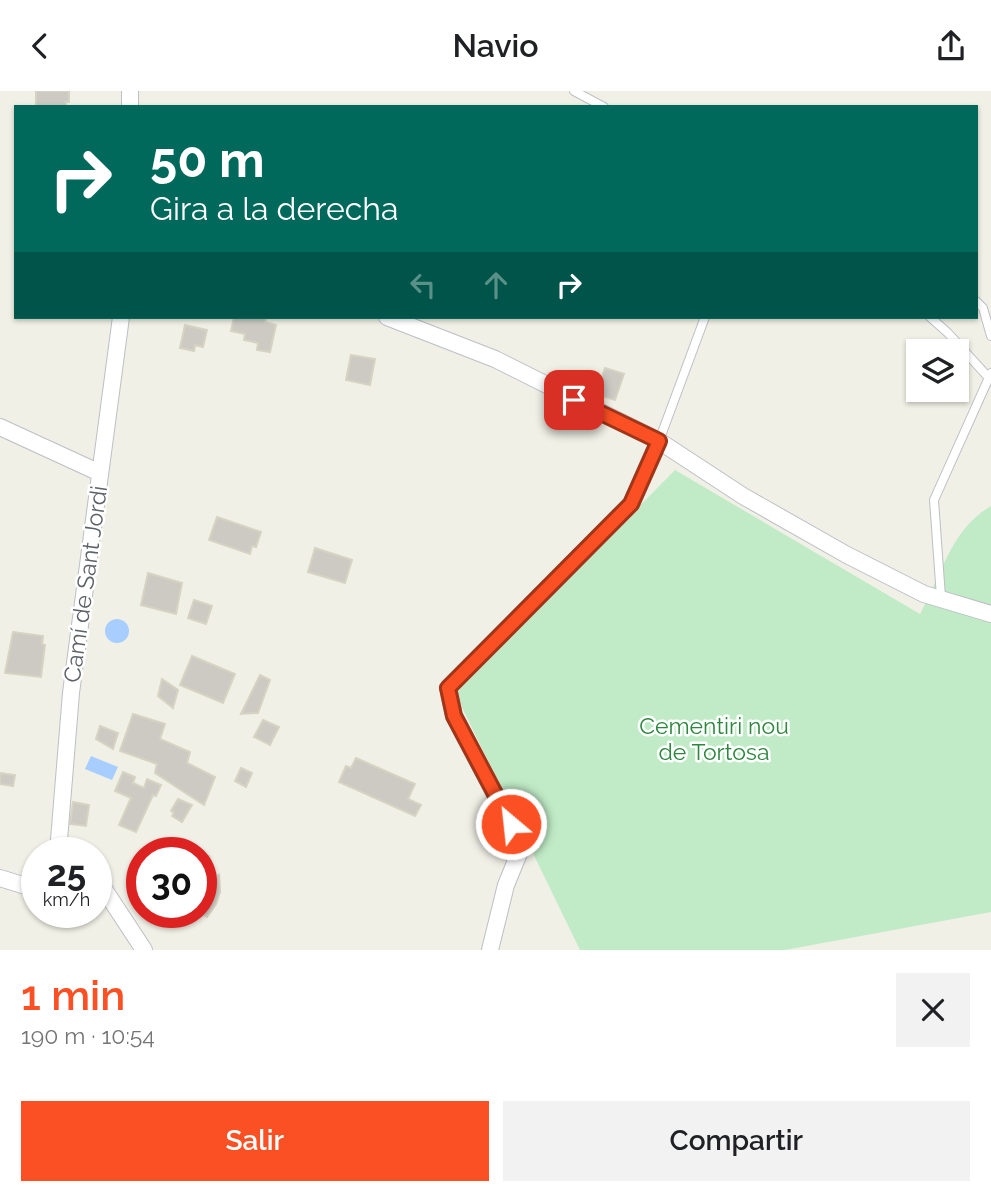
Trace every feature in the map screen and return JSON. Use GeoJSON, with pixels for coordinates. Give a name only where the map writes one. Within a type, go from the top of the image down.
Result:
{"type":"FeatureCollection","features":[{"type":"Feature","properties":{"kind":"street","name":"Camí de Sant Jordi"},"geometry":{"type":"LineString","coordinates":[[59,837],[71,693],[121,319]]}},
{"type":"Feature","properties":{"kind":"street"},"geometry":{"type":"LineString","coordinates":[[392,319],[495,359],[659,441],[743,496],[847,555],[924,594],[991,614]]}},
{"type":"Feature","properties":{"kind":"street"},"geometry":{"type":"LineString","coordinates":[[0,427],[100,473]]}},
{"type":"Feature","properties":{"kind":"street"},"geometry":{"type":"LineString","coordinates":[[490,950],[506,885],[522,846],[454,716],[448,688],[631,504],[659,441]]}},
{"type":"Feature","properties":{"kind":"street"},"geometry":{"type":"LineString","coordinates":[[0,878],[21,885]]}},
{"type":"Feature","properties":{"kind":"street"},"geometry":{"type":"LineString","coordinates":[[112,901],[144,950]]}},
{"type":"Feature","properties":{"kind":"lane"},"geometry":{"type":"LineString","coordinates":[[574,91],[600,105]]}},
{"type":"Feature","properties":{"kind":"lane"},"geometry":{"type":"LineString","coordinates":[[978,303],[984,308],[991,336]]}},
{"type":"Feature","properties":{"kind":"lane"},"geometry":{"type":"LineString","coordinates":[[659,441],[704,319]]}},
{"type":"Feature","properties":{"kind":"lane"},"geometry":{"type":"LineString","coordinates":[[932,319],[990,375],[934,500],[941,597]]}},
{"type":"Feature","properties":{"kind":"green space","name":"Cementiri nou de Tortosa"},"geometry":{"type":"Polygon","coordinates":[[[675,470],[920,614],[956,540],[977,516],[991,506],[991,912],[785,950],[580,950],[455,693],[675,470]]]}},
{"type":"Feature","properties":{"kind":"water"},"geometry":{"type":"Polygon","coordinates":[[[117,619],[126,622],[129,631],[126,640],[117,643],[108,640],[105,631],[108,622],[117,619]]]}},
{"type":"Feature","properties":{"kind":"water"},"geometry":{"type":"Polygon","coordinates":[[[91,756],[118,767],[112,780],[85,769],[91,756]]]}},
{"type":"Feature","properties":{"kind":"building"},"geometry":{"type":"Polygon","coordinates":[[[36,91],[69,91],[69,102],[66,102],[66,105],[36,105],[36,91]]]}},
{"type":"Feature","properties":{"kind":"building"},"geometry":{"type":"Polygon","coordinates":[[[234,319],[266,319],[265,322],[276,325],[270,352],[257,350],[258,343],[244,340],[245,334],[231,331],[234,319]]]}},
{"type":"Feature","properties":{"kind":"building"},"geometry":{"type":"Polygon","coordinates":[[[185,325],[207,330],[203,347],[195,345],[194,351],[180,348],[185,325]]]}},
{"type":"Feature","properties":{"kind":"building"},"geometry":{"type":"Polygon","coordinates":[[[351,355],[375,359],[370,385],[346,380],[351,355]]]}},
{"type":"Feature","properties":{"kind":"building"},"geometry":{"type":"Polygon","coordinates":[[[605,368],[624,374],[615,400],[596,394],[605,368]]]}},
{"type":"Feature","properties":{"kind":"building"},"geometry":{"type":"Polygon","coordinates":[[[217,517],[261,532],[256,547],[252,546],[250,554],[209,540],[217,517]]]}},
{"type":"Feature","properties":{"kind":"building"},"geometry":{"type":"Polygon","coordinates":[[[315,548],[352,560],[345,583],[308,572],[315,548]]]}},
{"type":"Feature","properties":{"kind":"building"},"geometry":{"type":"Polygon","coordinates":[[[148,573],[182,583],[176,614],[141,605],[148,573]]]}},
{"type":"Feature","properties":{"kind":"building"},"geometry":{"type":"Polygon","coordinates":[[[194,600],[212,606],[206,624],[188,618],[194,600]]]}},
{"type":"Feature","properties":{"kind":"building"},"geometry":{"type":"Polygon","coordinates":[[[13,632],[43,636],[42,644],[45,645],[41,677],[5,673],[13,632]]]}},
{"type":"Feature","properties":{"kind":"building"},"geometry":{"type":"Polygon","coordinates":[[[192,656],[235,674],[223,703],[180,685],[192,656]]]}},
{"type":"Feature","properties":{"kind":"building"},"geometry":{"type":"Polygon","coordinates":[[[260,675],[270,680],[258,713],[241,714],[260,675]]]}},
{"type":"Feature","properties":{"kind":"building"},"geometry":{"type":"Polygon","coordinates":[[[162,679],[178,690],[173,708],[158,696],[162,679]]]}},
{"type":"Feature","properties":{"kind":"building"},"geometry":{"type":"Polygon","coordinates":[[[133,714],[165,724],[160,739],[190,752],[187,763],[215,777],[204,805],[155,773],[157,764],[120,751],[133,714]]]}},
{"type":"Feature","properties":{"kind":"building"},"geometry":{"type":"Polygon","coordinates":[[[263,720],[279,727],[270,745],[254,737],[263,720]]]}},
{"type":"Feature","properties":{"kind":"building"},"geometry":{"type":"Polygon","coordinates":[[[100,726],[118,733],[113,749],[96,739],[100,726]]]}},
{"type":"Feature","properties":{"kind":"building"},"geometry":{"type":"Polygon","coordinates":[[[356,758],[415,784],[408,799],[421,805],[415,816],[339,782],[346,766],[351,768],[356,758]]]}},
{"type":"Feature","properties":{"kind":"building"},"geometry":{"type":"Polygon","coordinates":[[[241,768],[252,773],[246,787],[235,781],[241,768]]]}},
{"type":"Feature","properties":{"kind":"building"},"geometry":{"type":"Polygon","coordinates":[[[123,772],[135,777],[133,783],[144,788],[147,779],[161,785],[156,796],[153,795],[136,832],[119,825],[131,798],[115,791],[123,772]]]}},
{"type":"Feature","properties":{"kind":"building"},"geometry":{"type":"Polygon","coordinates":[[[0,773],[15,775],[13,786],[0,784],[0,773]]]}},
{"type":"Feature","properties":{"kind":"building"},"geometry":{"type":"Polygon","coordinates":[[[178,799],[192,805],[182,822],[172,816],[174,813],[171,811],[178,799]]]}},
{"type":"Feature","properties":{"kind":"building"},"geometry":{"type":"Polygon","coordinates":[[[73,802],[89,805],[86,826],[70,824],[73,802]]]}},
{"type":"Feature","properties":{"kind":"building"},"geometry":{"type":"Polygon","coordinates":[[[219,875],[220,892],[217,901],[219,875]]]}},
{"type":"Feature","properties":{"kind":"route"},"geometry":{"type":"LineString","coordinates":[[511,824],[454,716],[448,688],[631,504],[659,441],[574,400]]}}]}
